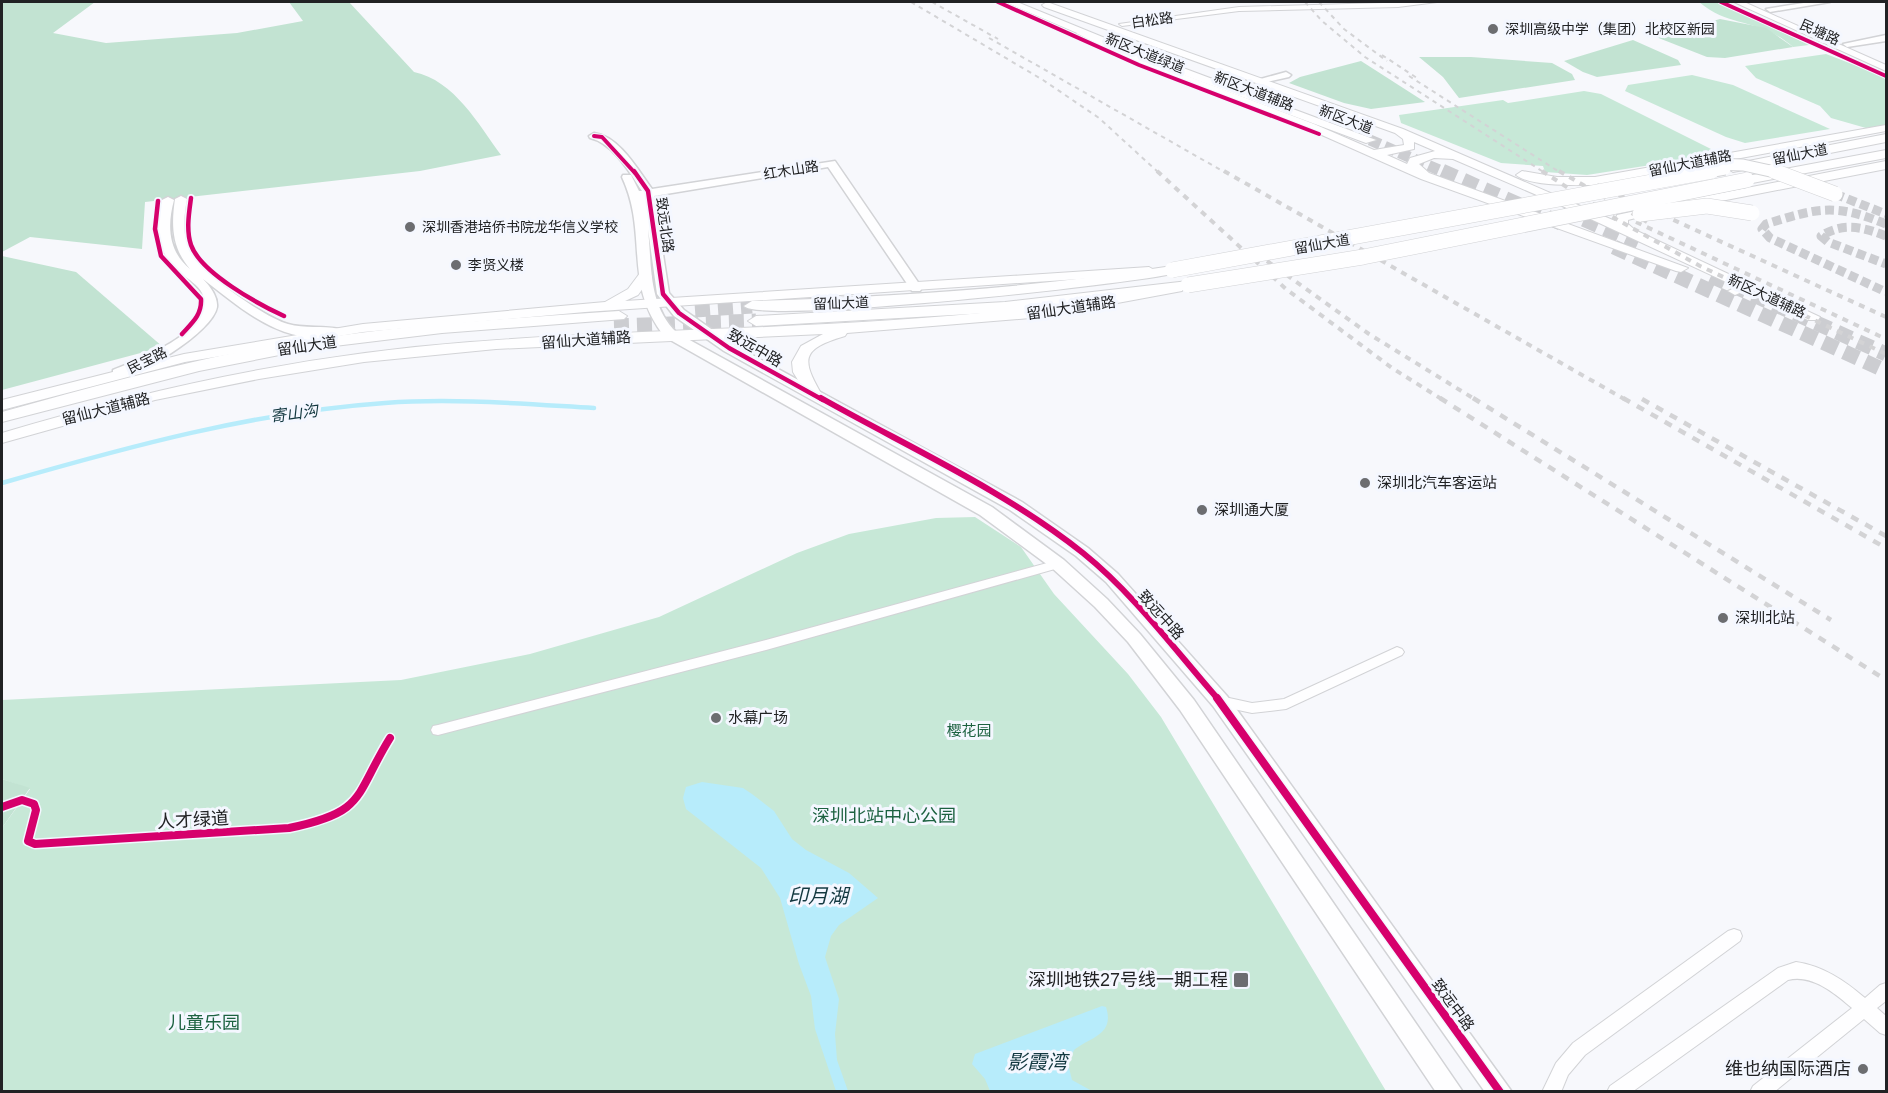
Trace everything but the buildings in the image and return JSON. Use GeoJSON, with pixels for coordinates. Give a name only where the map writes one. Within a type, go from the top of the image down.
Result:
{"type":"FeatureCollection","features":[{"type":"Feature","properties":{"kind":"main road","name":"新区大道"},"geometry":{"type":"LineString","coordinates":[[1010,2],[1074,30],[1370,140]]}},
{"type":"Feature","properties":{"kind":"main road","name":"民塘路"},"geometry":{"type":"LineString","coordinates":[[1738,2],[1887,68]]}},
{"type":"Feature","properties":{"kind":"main road","name":"民塘路"},"geometry":{"type":"LineString","coordinates":[[1755,2],[1887,60]]}},
{"type":"Feature","properties":{"kind":"main road","name":"新区大道"},"geometry":{"type":"LineString","coordinates":[[1044,3],[1156,51],[1383,134]]}},
{"type":"Feature","properties":{"kind":"main road","name":"新区大道辅路"},"geometry":{"type":"LineString","coordinates":[[1044,3],[1090,20],[1118,25],[1399,130],[1633,234],[1740,289],[1425,176],[1252,103],[1141,62],[1074,30]]}},
{"type":"Feature","properties":{"kind":"main road","name":"留仙大道辅路"},"geometry":{"type":"LineString","coordinates":[[1494,171],[1557,181],[1595,181],[1887,128]]}},
{"type":"Feature","properties":{"kind":"main road"},"geometry":{"type":"LineString","coordinates":[[1356,146],[1384,153],[1405,150],[1410,147],[1410,143],[1399,130]]}},
{"type":"Feature","properties":{"kind":"main road","name":"留仙大道"},"geometry":{"type":"LineString","coordinates":[[1887,138],[1172,270],[1012,292],[754,314],[1005,307],[1182,287],[1363,257],[1887,154]]}},
{"type":"Feature","properties":{"kind":"main road"},"geometry":{"type":"LineString","coordinates":[[1425,176],[1413,165],[1420,156],[1432,154],[1461,157]]}},
{"type":"Feature","properties":{"kind":"main road"},"geometry":{"type":"LineString","coordinates":[[1420,225],[1507,201],[1715,164],[1765,169],[1835,194]]}},
{"type":"Feature","properties":{"kind":"main road"},"geometry":{"type":"LineString","coordinates":[[1633,234],[1622,225],[1621,218],[1887,165]]}},
{"type":"Feature","properties":{"kind":"main road"},"geometry":{"type":"LineString","coordinates":[[1479,233],[1564,226],[1697,206],[1725,207],[1752,213]]}},
{"type":"Feature","properties":{"kind":"main road","name":"留仙大道辅路"},"geometry":{"type":"LineString","coordinates":[[2,405],[118,373],[226,349],[338,332],[585,308],[1172,270]]}},
{"type":"Feature","properties":{"kind":"main road"},"geometry":{"type":"LineString","coordinates":[[585,308],[628,295],[645,276]]}},
{"type":"Feature","properties":{"kind":"main road","name":"留仙大道辅路"},"geometry":{"type":"LineString","coordinates":[[2,438],[155,397],[337,362],[418,351],[707,334],[860,328],[1047,313],[1130,299],[1182,287]]}},
{"type":"Feature","properties":{"kind":"main road","name":"留仙大道"},"geometry":{"type":"LineString","coordinates":[[2,417],[156,375],[269,352],[415,332],[616,321],[337,351],[215,373],[119,395],[2,427]]}},
{"type":"Feature","properties":{"kind":"main road"},"geometry":{"type":"LineString","coordinates":[[814,395],[800,368],[801,356],[811,345],[829,336],[860,328]]}},
{"type":"Feature","properties":{"kind":"street","name":"白松路"},"geometry":{"type":"LineString","coordinates":[[1118,25],[1256,5],[1407,2]]}},
{"type":"Feature","properties":{"kind":"street","name":"白松路"},"geometry":{"type":"LineString","coordinates":[[1118,25],[1239,9],[1434,2]]}},
{"type":"Feature","properties":{"kind":"street"},"geometry":{"type":"LineString","coordinates":[[1770,9],[1826,2]]}},
{"type":"Feature","properties":{"kind":"street"},"geometry":{"type":"LineString","coordinates":[[1847,44],[1887,38]]}},
{"type":"Feature","properties":{"kind":"street"},"geometry":{"type":"LineString","coordinates":[[1262,80],[1286,75]]}},
{"type":"Feature","properties":{"kind":"street","name":"致远北路"},"geometry":{"type":"LineString","coordinates":[[651,304],[645,276],[643,194],[593,139],[594,136],[602,137],[628,163],[643,194],[663,294],[669,303]]}},
{"type":"Feature","properties":{"kind":"street","name":"红木山路"},"geometry":{"type":"LineString","coordinates":[[643,194],[831,163],[916,288]]}},
{"type":"Feature","properties":{"kind":"street","name":"民宝路"},"geometry":{"type":"LineString","coordinates":[[118,373],[169,350],[208,319],[212,308],[207,290],[172,259],[167,249],[164,223],[174,199],[179,239],[186,258],[238,304],[257,317],[287,329],[317,333],[338,332]]}},
{"type":"Feature","properties":{"kind":"street","name":"致远中路"},"geometry":{"type":"LineString","coordinates":[[669,303],[707,334],[976,483],[1082,552],[1112,578],[1220,701],[1500,1092]]}},
{"type":"Feature","properties":{"kind":"street","name":"致远中路"},"geometry":{"type":"LineString","coordinates":[[651,304],[662,326],[671,336],[986,511],[1058,564],[1101,603],[1134,638],[1187,705],[1451,1092]]}},
{"type":"Feature","properties":{"kind":"street"},"geometry":{"type":"LineString","coordinates":[[438,730],[777,642],[1058,564]]}},
{"type":"Feature","properties":{"kind":"street"},"geometry":{"type":"LineString","coordinates":[[1220,701],[1252,708],[1286,704],[1397,652]]}},
{"type":"Feature","properties":{"kind":"street"},"geometry":{"type":"LineString","coordinates":[[1551,1092],[1562,1069],[1579,1049],[1734,936]]}},
{"type":"Feature","properties":{"kind":"street"},"geometry":{"type":"LineString","coordinates":[[1616,1092],[1791,970],[1804,969],[1820,975],[1887,1027]]}},
{"type":"Feature","properties":{"kind":"street"},"geometry":{"type":"LineString","coordinates":[[1759,1092],[1887,992]]}},
{"type":"Feature","properties":{"kind":"green space"},"geometry":{"type":"Polygon","coordinates":[[[2,2],[95,2],[53,33],[106,43],[237,33],[303,21],[289,2],[349,2],[414,72],[441,84],[464,105],[501,155],[420,171],[145,202],[142,249],[30,237],[2,252],[2,2]]]}},
{"type":"Feature","properties":{"kind":"green space"},"geometry":{"type":"Polygon","coordinates":[[[1699,2],[1718,2],[1809,45],[1793,47],[1768,31],[1722,16],[1699,2]]]}},
{"type":"Feature","properties":{"kind":"green space"},"geometry":{"type":"Polygon","coordinates":[[[1720,19],[1766,28],[1793,47],[1725,58],[1707,57],[1656,37],[1720,19]]]}},
{"type":"Feature","properties":{"kind":"green space"},"geometry":{"type":"Polygon","coordinates":[[[1633,40],[1678,60],[1681,65],[1597,77],[1564,61],[1633,40]]]}},
{"type":"Feature","properties":{"kind":"green space"},"geometry":{"type":"Polygon","coordinates":[[[1826,54],[1886,77],[1886,125],[1866,128],[1831,118],[1820,106],[1756,78],[1745,66],[1826,54]]]}},
{"type":"Feature","properties":{"kind":"green space"},"geometry":{"type":"Polygon","coordinates":[[[1419,57],[1471,57],[1552,63],[1572,74],[1575,80],[1459,98],[1443,77],[1419,57]]]}},
{"type":"Feature","properties":{"kind":"green space"},"geometry":{"type":"Polygon","coordinates":[[[1361,61],[1425,102],[1371,109],[1344,103],[1289,83],[1300,77],[1361,61]]]}},
{"type":"Feature","properties":{"kind":"green space"},"geometry":{"type":"Polygon","coordinates":[[[1692,75],[1733,85],[1830,129],[1745,143],[1726,137],[1625,91],[1628,85],[1692,75]]]}},
{"type":"Feature","properties":{"kind":"green space"},"geometry":{"type":"Polygon","coordinates":[[[1584,91],[1601,94],[1721,154],[1587,175],[1545,172],[1543,166],[1501,163],[1401,123],[1399,115],[1503,100],[1508,103],[1584,91]]]}},
{"type":"Feature","properties":{"kind":"green space"},"geometry":{"type":"Polygon","coordinates":[[[2,256],[76,272],[163,347],[2,390],[2,256]]]}},
{"type":"Feature","properties":{"kind":"green space","name":"深圳北站中心公园"},"geometry":{"type":"Polygon","coordinates":[[[975,517],[1021,547],[1054,594],[1128,674],[1161,717],[1386,1091],[2,1091],[2,828],[30,789],[2,779],[2,700],[401,680],[530,654],[659,617],[797,553],[849,534],[936,518],[975,517]]]}},
{"type":"Feature","properties":{"kind":"green space"},"geometry":{"type":"Polygon","coordinates":[[[2,779],[30,788],[2,828],[2,779]]]}},
{"type":"Feature","properties":{"kind":"water","name":"印月湖"},"geometry":{"type":"Polygon","coordinates":[[[702,782],[743,788],[774,811],[792,839],[806,850],[849,873],[878,898],[839,925],[831,936],[825,957],[839,999],[835,1034],[837,1060],[848,1091],[836,1091],[815,1029],[811,996],[780,898],[761,868],[686,809],[683,798],[686,787],[702,782]]]}},
{"type":"Feature","properties":{"kind":"water","name":"影霞湾"},"geometry":{"type":"Polygon","coordinates":[[[1102,1006],[1106,1007],[1107,1024],[1099,1034],[1074,1050],[1068,1064],[1072,1080],[1092,1091],[990,1091],[985,1079],[972,1064],[975,1054],[1102,1006]]]}},
{"type":"Feature","properties":{"kind":"waterway","name":"寄山沟"},"geometry":{"type":"LineString","coordinates":[[2,483],[144,444],[287,414],[385,403],[437,401],[594,408]]}},
{"type":"Feature","properties":{"kind":"tunnel"},"geometry":{"type":"LineString","coordinates":[[1370,140],[1446,173]]}},
{"type":"Feature","properties":{"kind":"tunnel"},"geometry":{"type":"LineString","coordinates":[[1442,171],[1563,224]]}},
{"type":"Feature","properties":{"kind":"tunnel"},"geometry":{"type":"LineString","coordinates":[[1835,194],[1886,214]]}},
{"type":"Feature","properties":{"kind":"tunnel"},"geometry":{"type":"LineString","coordinates":[[1563,210],[1638,243]]}},
{"type":"Feature","properties":{"kind":"tunnel"},"geometry":{"type":"LineString","coordinates":[[1886,224],[1853,213],[1826,210],[1799,214],[1766,224],[1762,229],[1770,238],[1886,292]]}},
{"type":"Feature","properties":{"kind":"tunnel"},"geometry":{"type":"LineString","coordinates":[[1886,236],[1853,227],[1837,229],[1821,236],[1828,242],[1886,264]]}},
{"type":"Feature","properties":{"kind":"tunnel"},"geometry":{"type":"LineString","coordinates":[[1614,247],[1886,371]]}},
{"type":"Feature","properties":{"kind":"tunnel"},"geometry":{"type":"LineString","coordinates":[[1711,276],[1886,354]]}},
{"type":"Feature","properties":{"kind":"tunnel"},"geometry":{"type":"LineString","coordinates":[[695,310],[752,306]]}},
{"type":"Feature","properties":{"kind":"tunnel"},"geometry":{"type":"LineString","coordinates":[[614,326],[756,321]]}},
{"type":"Feature","properties":{"kind":"railway"},"geometry":{"type":"LineString","coordinates":[[911,2],[1043,80],[1099,118],[1159,173]]}},
{"type":"Feature","properties":{"kind":"railway"},"geometry":{"type":"LineString","coordinates":[[932,2],[998,39]]}},
{"type":"Feature","properties":{"kind":"railway"},"geometry":{"type":"LineString","coordinates":[[1305,2],[1322,21],[1365,57],[1545,173]]}},
{"type":"Feature","properties":{"kind":"railway"},"geometry":{"type":"LineString","coordinates":[[1319,2],[1344,29],[1387,61]]}},
{"type":"Feature","properties":{"kind":"railway"},"geometry":{"type":"LineString","coordinates":[[989,38],[1226,173]]}},
{"type":"Feature","properties":{"kind":"railway"},"geometry":{"type":"LineString","coordinates":[[1382,55],[1417,78]]}},
{"type":"Feature","properties":{"kind":"railway"},"geometry":{"type":"LineString","coordinates":[[1409,76],[1561,173]]}},
{"type":"Feature","properties":{"kind":"railway"},"geometry":{"type":"LineString","coordinates":[[1157,171],[1286,289],[1392,368],[1443,400]]}},
{"type":"Feature","properties":{"kind":"railway"},"geometry":{"type":"LineString","coordinates":[[1224,171],[1626,400]]}},
{"type":"Feature","properties":{"kind":"railway"},"geometry":{"type":"LineString","coordinates":[[1542,171],[1616,219],[1700,266],[1886,354]]}},
{"type":"Feature","properties":{"kind":"railway"},"geometry":{"type":"LineString","coordinates":[[1559,171],[1647,222]]}},
{"type":"Feature","properties":{"kind":"railway"},"geometry":{"type":"LineString","coordinates":[[1597,185],[1886,317]]}},
{"type":"Feature","properties":{"kind":"railway"},"geometry":{"type":"LineString","coordinates":[[1636,222],[1886,339]]}},
{"type":"Feature","properties":{"kind":"railway"},"geometry":{"type":"LineString","coordinates":[[1267,261],[1369,334],[1476,400]]}},
{"type":"Feature","properties":{"kind":"railway"},"geometry":{"type":"LineString","coordinates":[[1440,398],[1886,680]]}},
{"type":"Feature","properties":{"kind":"railway"},"geometry":{"type":"LineString","coordinates":[[1473,398],[1831,620]]}},
{"type":"Feature","properties":{"kind":"railway"},"geometry":{"type":"LineString","coordinates":[[1623,398],[1886,548]]}},
{"type":"Feature","properties":{"kind":"railway"},"geometry":{"type":"LineString","coordinates":[[1642,399],[1886,536]]}},
{"type":"Feature","properties":{"kind":"cycle path","name":"新区大道绿道"},"geometry":{"type":"LineString","coordinates":[[998,2],[1139,65],[1319,134]]}},
{"type":"Feature","properties":{"kind":"cycle path"},"geometry":{"type":"LineString","coordinates":[[1721,2],[1781,31],[1886,76]]}},
{"type":"Feature","properties":{"kind":"cycle path"},"geometry":{"type":"LineString","coordinates":[[594,136],[602,137],[628,163],[648,191],[663,294],[679,313],[729,348],[1016,506],[1082,552],[1112,578],[1220,701],[1500,1092]]}},
{"type":"Feature","properties":{"kind":"cycle path"},"geometry":{"type":"LineString","coordinates":[[191,198],[189,237],[198,257],[234,287],[284,316]]}},
{"type":"Feature","properties":{"kind":"cycle path"},"geometry":{"type":"LineString","coordinates":[[158,201],[155,229],[161,256],[201,299],[202,308],[196,320],[182,334]]}},
{"type":"Feature","properties":{"kind":"cycle path","name":"人才绿道"},"geometry":{"type":"LineString","coordinates":[[2,807],[22,800],[34,804],[36,810],[28,841],[35,844],[289,828],[323,820],[353,803],[361,795],[390,738]]}},
{"type":"Feature","properties":{"kind":"place","name":"深圳高级中学（集团）北校区新园"},"geometry":{"type":"Point","coordinates":[1493,29]}},
{"type":"Feature","properties":{"kind":"place","name":"深圳香港培侨书院龙华信义学校"},"geometry":{"type":"Point","coordinates":[410,227]}},
{"type":"Feature","properties":{"kind":"place","name":"李贤义楼"},"geometry":{"type":"Point","coordinates":[456,265]}},
{"type":"Feature","properties":{"kind":"place","name":"深圳北汽车客运站"},"geometry":{"type":"Point","coordinates":[1365,483]}},
{"type":"Feature","properties":{"kind":"place","name":"深圳通大厦"},"geometry":{"type":"Point","coordinates":[1202,510]}},
{"type":"Feature","properties":{"kind":"place","name":"深圳北站"},"geometry":{"type":"Point","coordinates":[1723,618]}},
{"type":"Feature","properties":{"kind":"place","name":"水幕广场"},"geometry":{"type":"Point","coordinates":[716,718]}},
{"type":"Feature","properties":{"kind":"place","name":"深圳地铁27号线一期工程"},"geometry":{"type":"Point","coordinates":[1241,980]}},
{"type":"Feature","properties":{"kind":"place","name":"维也纳国际酒店"},"geometry":{"type":"Point","coordinates":[1863,1069]}},
{"type":"Feature","properties":{"kind":"park label","name":"樱花园"},"geometry":{"type":"Point","coordinates":[969,731]}},
{"type":"Feature","properties":{"kind":"park label","name":"儿童乐园"},"geometry":{"type":"Point","coordinates":[204,1023]}}]}
